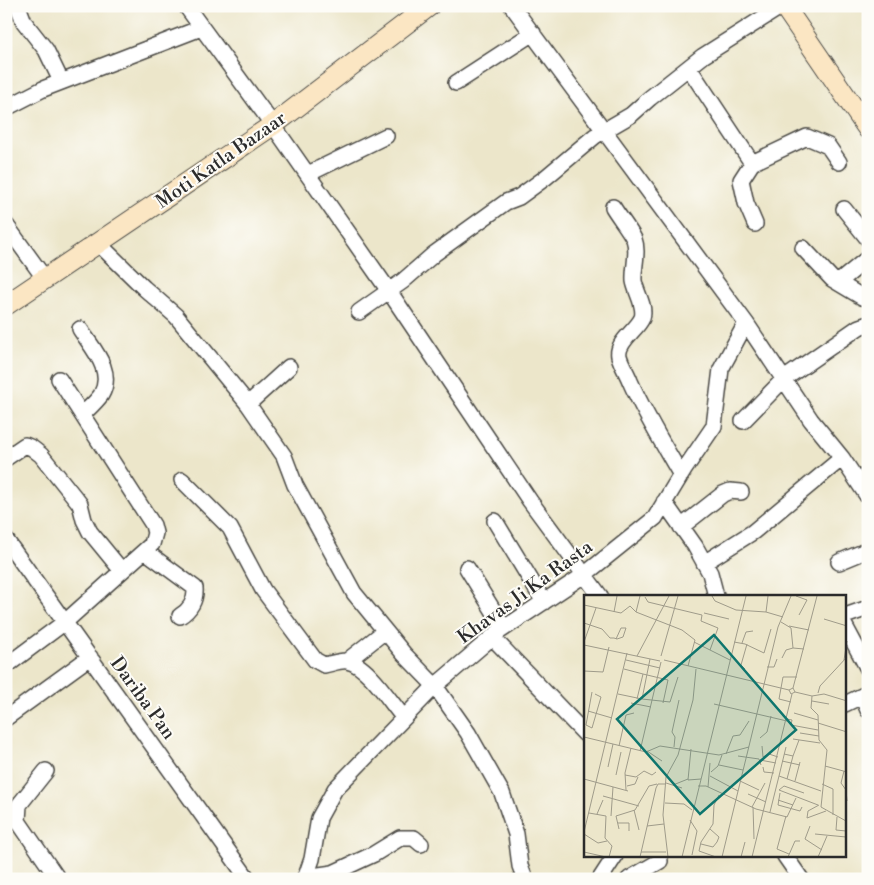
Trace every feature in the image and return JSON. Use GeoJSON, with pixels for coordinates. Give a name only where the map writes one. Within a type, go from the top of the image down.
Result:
{"type":"FeatureCollection","features":[{"type":"Feature","properties":{"kind":"street"},"geometry":{"type":"LineString","coordinates":[[18,6],[24,22],[46,50],[61,81]]}},
{"type":"Feature","properties":{"kind":"street"},"geometry":{"type":"LineString","coordinates":[[186,6],[308,174],[530,501],[599,595]]}},
{"type":"Feature","properties":{"kind":"street","name":"Moti Katla Bazaar"},"geometry":{"type":"LineString","coordinates":[[6,305],[273,125],[429,6]]}},
{"type":"Feature","properties":{"kind":"street"},"geometry":{"type":"LineString","coordinates":[[512,6],[746,323],[811,420],[842,458],[868,497]]}},
{"type":"Feature","properties":{"kind":"street"},"geometry":{"type":"LineString","coordinates":[[359,312],[403,281],[434,254],[506,202],[519,197],[545,178],[595,136],[631,115],[703,56],[783,6],[868,129]]}},
{"type":"Feature","properties":{"kind":"street"},"geometry":{"type":"LineString","coordinates":[[6,108],[61,81],[201,28]]}},
{"type":"Feature","properties":{"kind":"street"},"geometry":{"type":"LineString","coordinates":[[456,83],[532,33]]}},
{"type":"Feature","properties":{"kind":"street"},"geometry":{"type":"LineString","coordinates":[[689,68],[752,163]]}},
{"type":"Feature","properties":{"kind":"street"},"geometry":{"type":"LineString","coordinates":[[308,174],[386,136]]}},
{"type":"Feature","properties":{"kind":"street"},"geometry":{"type":"LineString","coordinates":[[755,224],[746,203],[741,180],[752,163],[807,137],[828,146],[839,162]]}},
{"type":"Feature","properties":{"kind":"street"},"geometry":{"type":"LineString","coordinates":[[613,207],[634,238],[636,248],[634,284],[642,306],[643,315],[638,326],[619,349],[619,356],[634,390],[681,476]]}},
{"type":"Feature","properties":{"kind":"street"},"geometry":{"type":"LineString","coordinates":[[844,209],[868,239]]}},
{"type":"Feature","properties":{"kind":"street"},"geometry":{"type":"LineString","coordinates":[[6,225],[45,279]]}},
{"type":"Feature","properties":{"kind":"street"},"geometry":{"type":"LineString","coordinates":[[99,244],[176,316],[248,404],[284,456],[295,485],[354,592],[385,631],[435,686],[468,733],[502,793],[516,834],[520,866],[525,879]]}},
{"type":"Feature","properties":{"kind":"street"},"geometry":{"type":"LineString","coordinates":[[803,248],[832,280],[862,297],[868,293]]}},
{"type":"Feature","properties":{"kind":"street"},"geometry":{"type":"LineString","coordinates":[[838,282],[868,258]]}},
{"type":"Feature","properties":{"kind":"street","name":"Khavas Ji Ka Rasta"},"geometry":{"type":"LineString","coordinates":[[305,878],[312,859],[319,818],[335,788],[435,686],[498,633],[584,575],[655,518],[714,426],[721,369],[746,323]]}},
{"type":"Feature","properties":{"kind":"street"},"geometry":{"type":"LineString","coordinates":[[743,421],[784,379],[859,327],[868,324]]}},
{"type":"Feature","properties":{"kind":"street"},"geometry":{"type":"LineString","coordinates":[[80,329],[104,366],[106,379],[100,395],[82,415]]}},
{"type":"Feature","properties":{"kind":"street"},"geometry":{"type":"LineString","coordinates":[[248,404],[288,367]]}},
{"type":"Feature","properties":{"kind":"street"},"geometry":{"type":"LineString","coordinates":[[6,666],[65,622],[122,572],[152,544],[155,533],[153,525],[59,379]]}},
{"type":"Feature","properties":{"kind":"street"},"geometry":{"type":"LineString","coordinates":[[6,458],[25,445],[41,455],[80,504],[84,520],[90,532],[122,572]]}},
{"type":"Feature","properties":{"kind":"street"},"geometry":{"type":"LineString","coordinates":[[704,563],[753,532],[842,458]]}},
{"type":"Feature","properties":{"kind":"street"},"geometry":{"type":"LineString","coordinates":[[182,480],[230,528],[263,590],[315,660],[324,665],[346,661],[385,631]]}},
{"type":"Feature","properties":{"kind":"street"},"geometry":{"type":"LineString","coordinates":[[681,527],[723,494],[741,492]]}},
{"type":"Feature","properties":{"kind":"street"},"geometry":{"type":"LineString","coordinates":[[664,502],[695,546],[710,573],[716,595]]}},
{"type":"Feature","properties":{"kind":"street"},"geometry":{"type":"LineString","coordinates":[[495,521],[544,602]]}},
{"type":"Feature","properties":{"kind":"street","name":"Dariba Pan"},"geometry":{"type":"LineString","coordinates":[[6,540],[248,879]]}},
{"type":"Feature","properties":{"kind":"street"},"geometry":{"type":"LineString","coordinates":[[839,562],[868,550]]}},
{"type":"Feature","properties":{"kind":"street"},"geometry":{"type":"LineString","coordinates":[[144,551],[195,588],[193,604],[189,610],[180,616]]}},
{"type":"Feature","properties":{"kind":"street"},"geometry":{"type":"LineString","coordinates":[[467,568],[498,633],[584,733]]}},
{"type":"Feature","properties":{"kind":"street"},"geometry":{"type":"LineString","coordinates":[[846,616],[868,608]]}},
{"type":"Feature","properties":{"kind":"street"},"geometry":{"type":"LineString","coordinates":[[846,628],[868,669]]}},
{"type":"Feature","properties":{"kind":"street"},"geometry":{"type":"LineString","coordinates":[[6,718],[90,657]]}},
{"type":"Feature","properties":{"kind":"street"},"geometry":{"type":"LineString","coordinates":[[346,661],[359,666],[366,672],[404,718]]}},
{"type":"Feature","properties":{"kind":"street"},"geometry":{"type":"LineString","coordinates":[[846,704],[866,700]]}},
{"type":"Feature","properties":{"kind":"street"},"geometry":{"type":"LineString","coordinates":[[46,772],[19,805],[18,821],[58,879]]}},
{"type":"Feature","properties":{"kind":"street"},"geometry":{"type":"LineString","coordinates":[[305,878],[332,873],[351,866],[400,838],[414,838],[421,844]]}},
{"type":"Feature","properties":{"kind":"street"},"geometry":{"type":"LineString","coordinates":[[600,879],[614,858]]}},
{"type":"Feature","properties":{"kind":"street"},"geometry":{"type":"LineString","coordinates":[[786,858],[801,879]]}},
{"type":"Feature","properties":{"kind":"street"},"geometry":{"type":"LineString","coordinates":[[629,879],[660,861]]}}]}
